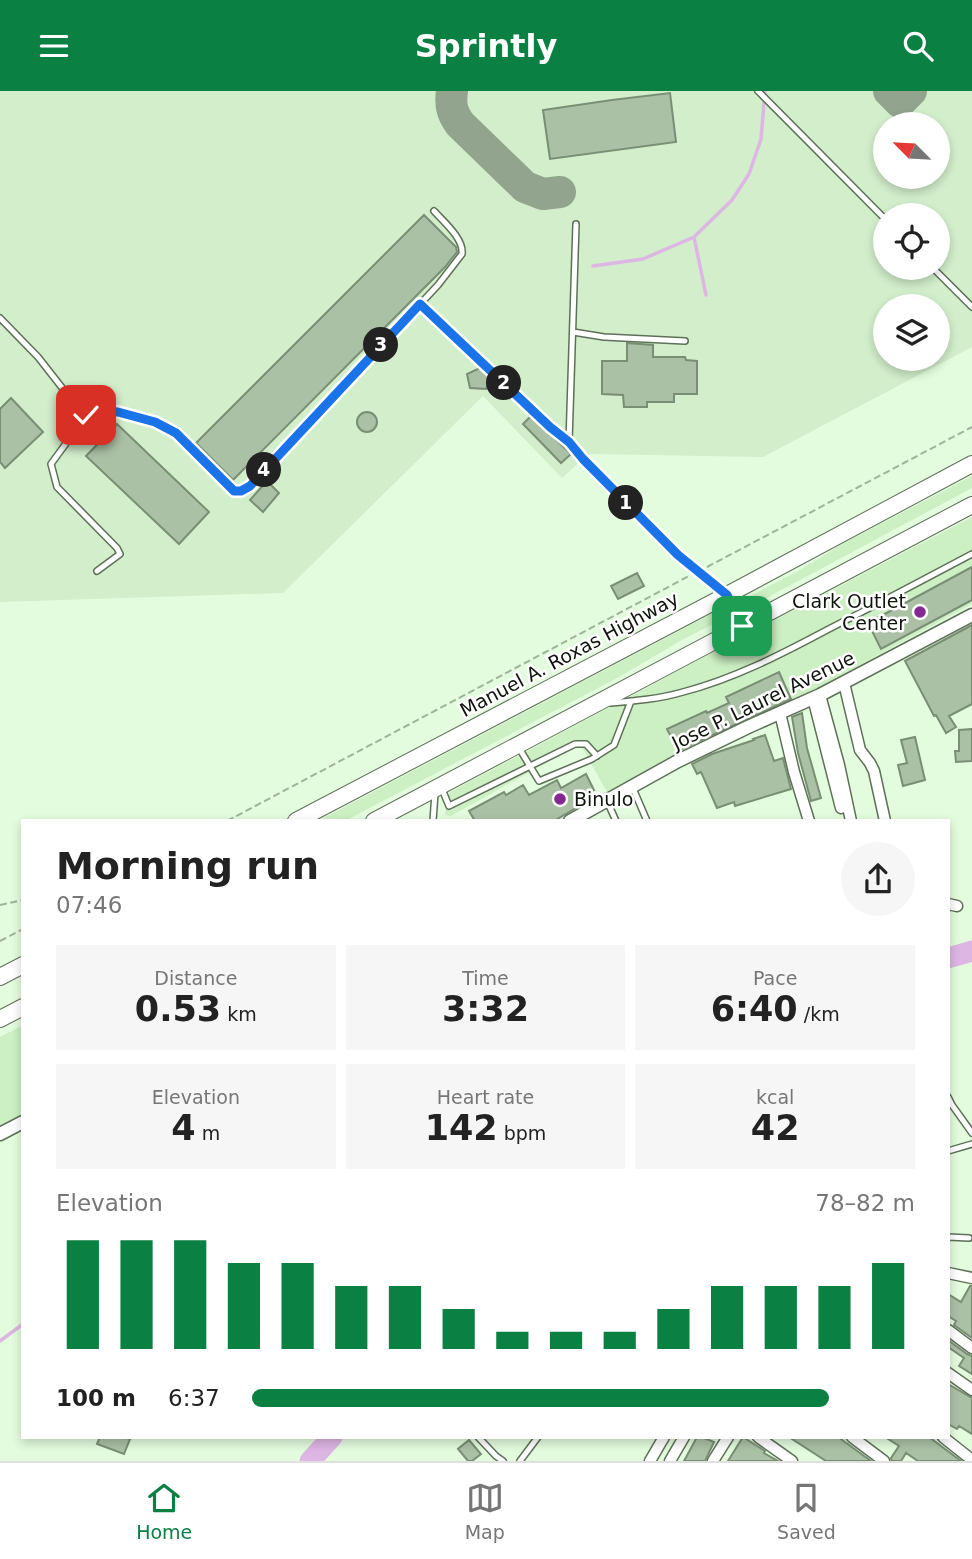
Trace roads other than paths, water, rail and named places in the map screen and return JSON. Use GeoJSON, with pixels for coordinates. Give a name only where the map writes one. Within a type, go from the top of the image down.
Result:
{"type":"FeatureCollection","features":[{"type":"Feature","properties":{"kind":"main road","name":"Manuel A. Roxas Highway"},"geometry":{"type":"LineString","coordinates":[[300,819],[972,464]]}},
{"type":"Feature","properties":{"kind":"main road"},"geometry":{"type":"LineString","coordinates":[[378,819],[972,505]]}},
{"type":"Feature","properties":{"kind":"main road"},"geometry":{"type":"LineString","coordinates":[[727,595],[742,626]]}},
{"type":"Feature","properties":{"kind":"main road"},"geometry":{"type":"LineString","coordinates":[[0,977],[21,966]]}},
{"type":"Feature","properties":{"kind":"main road"},"geometry":{"type":"LineString","coordinates":[[0,1019],[21,1008]]}},
{"type":"Feature","properties":{"kind":"street","name":"Jose P. Laurel Avenue"},"geometry":{"type":"LineString","coordinates":[[574,819],[709,746],[816,697],[972,615]]}},
{"type":"Feature","properties":{"kind":"street"},"geometry":{"type":"LineString","coordinates":[[844,683],[860,750],[874,771],[885,819]]}},
{"type":"Feature","properties":{"kind":"street"},"geometry":{"type":"LineString","coordinates":[[816,697],[850,819]]}},
{"type":"Feature","properties":{"kind":"street"},"geometry":{"type":"LineString","coordinates":[[780,713],[808,819]]}},
{"type":"Feature","properties":{"kind":"street"},"geometry":{"type":"LineString","coordinates":[[835,766],[844,819]]}},
{"type":"Feature","properties":{"kind":"street"},"geometry":{"type":"LineString","coordinates":[[0,1134],[21,1123]]}},
{"type":"Feature","properties":{"kind":"street"},"geometry":{"type":"LineString","coordinates":[[950,1273],[972,1278]]}},
{"type":"Feature","properties":{"kind":"street"},"geometry":{"type":"LineString","coordinates":[[950,1331],[972,1347]]}},
{"type":"Feature","properties":{"kind":"street"},"geometry":{"type":"LineString","coordinates":[[950,1374],[972,1390]]}},
{"type":"Feature","properties":{"kind":"street"},"geometry":{"type":"LineString","coordinates":[[650,1461],[663,1439]]}},
{"type":"Feature","properties":{"kind":"street"},"geometry":{"type":"LineString","coordinates":[[670,1461],[683,1439]]}},
{"type":"Feature","properties":{"kind":"street"},"geometry":{"type":"LineString","coordinates":[[713,1461],[727,1439]]}},
{"type":"Feature","properties":{"kind":"street"},"geometry":{"type":"LineString","coordinates":[[761,1439],[792,1461]]}},
{"type":"Feature","properties":{"kind":"street"},"geometry":{"type":"LineString","coordinates":[[855,1439],[884,1461]]}},
{"type":"Feature","properties":{"kind":"street"},"geometry":{"type":"LineString","coordinates":[[946,1439],[972,1460]]}},
{"type":"Feature","properties":{"kind":"lane"},"geometry":{"type":"LineString","coordinates":[[758,91],[873,207]]}},
{"type":"Feature","properties":{"kind":"lane"},"geometry":{"type":"LineString","coordinates":[[97,571],[120,554],[57,487],[51,464],[86,415],[104,411],[118,412],[155,422],[176,433],[234,491],[250,486],[438,285],[463,253],[461,243],[434,211]]}},
{"type":"Feature","properties":{"kind":"lane"},"geometry":{"type":"LineString","coordinates":[[569,442],[576,224]]}},
{"type":"Feature","properties":{"kind":"lane"},"geometry":{"type":"LineString","coordinates":[[945,280],[972,307]]}},
{"type":"Feature","properties":{"kind":"lane"},"geometry":{"type":"LineString","coordinates":[[420,304],[569,442],[663,540],[727,595]]}},
{"type":"Feature","properties":{"kind":"lane"},"geometry":{"type":"LineString","coordinates":[[0,317],[38,357],[86,415]]}},
{"type":"Feature","properties":{"kind":"lane"},"geometry":{"type":"LineString","coordinates":[[573,332],[604,337],[685,341]]}},
{"type":"Feature","properties":{"kind":"lane"},"geometry":{"type":"LineString","coordinates":[[593,705],[656,698],[721,680],[765,661],[972,554]]}},
{"type":"Feature","properties":{"kind":"lane"},"geometry":{"type":"LineString","coordinates":[[517,745],[539,781],[597,756],[614,745],[631,701]]}},
{"type":"Feature","properties":{"kind":"lane"},"geometry":{"type":"LineString","coordinates":[[438,788],[449,806],[575,744],[586,744],[597,756]]}},
{"type":"Feature","properties":{"kind":"lane"},"geometry":{"type":"LineString","coordinates":[[632,786],[646,819]]}},
{"type":"Feature","properties":{"kind":"lane"},"geometry":{"type":"LineString","coordinates":[[433,819],[438,788]]}},
{"type":"Feature","properties":{"kind":"lane"},"geometry":{"type":"LineString","coordinates":[[606,801],[615,819]]}},
{"type":"Feature","properties":{"kind":"lane"},"geometry":{"type":"LineString","coordinates":[[950,1101],[972,1133]]}},
{"type":"Feature","properties":{"kind":"lane"},"geometry":{"type":"LineString","coordinates":[[950,1150],[972,1144]]}},
{"type":"Feature","properties":{"kind":"lane"},"geometry":{"type":"LineString","coordinates":[[950,1237],[969,1238]]}},
{"type":"Feature","properties":{"kind":"lane"},"geometry":{"type":"LineString","coordinates":[[480,1439],[503,1461]]}},
{"type":"Feature","properties":{"kind":"lane"},"geometry":{"type":"LineString","coordinates":[[520,1461],[536,1439]]}},
{"type":"Feature","properties":{"kind":"waterway"},"geometry":{"type":"LineString","coordinates":[[593,266],[643,259],[694,237],[732,200],[749,174],[761,139],[765,91]]}},
{"type":"Feature","properties":{"kind":"waterway"},"geometry":{"type":"LineString","coordinates":[[694,237],[706,295]]}},
{"type":"Feature","properties":{"kind":"waterway"},"geometry":{"type":"LineString","coordinates":[[950,957],[972,951]]}},
{"type":"Feature","properties":{"kind":"waterway"},"geometry":{"type":"LineString","coordinates":[[0,1341],[21,1325]]}},
{"type":"Feature","properties":{"kind":"waterway"},"geometry":{"type":"LineString","coordinates":[[310,1461],[330,1439]]}},
{"type":"Feature","properties":{"kind":"place","name":"Clark Outlet Center"},"geometry":{"type":"Point","coordinates":[920,612]}},
{"type":"Feature","properties":{"kind":"place","name":"Binulo"},"geometry":{"type":"Point","coordinates":[560,799]}}]}
